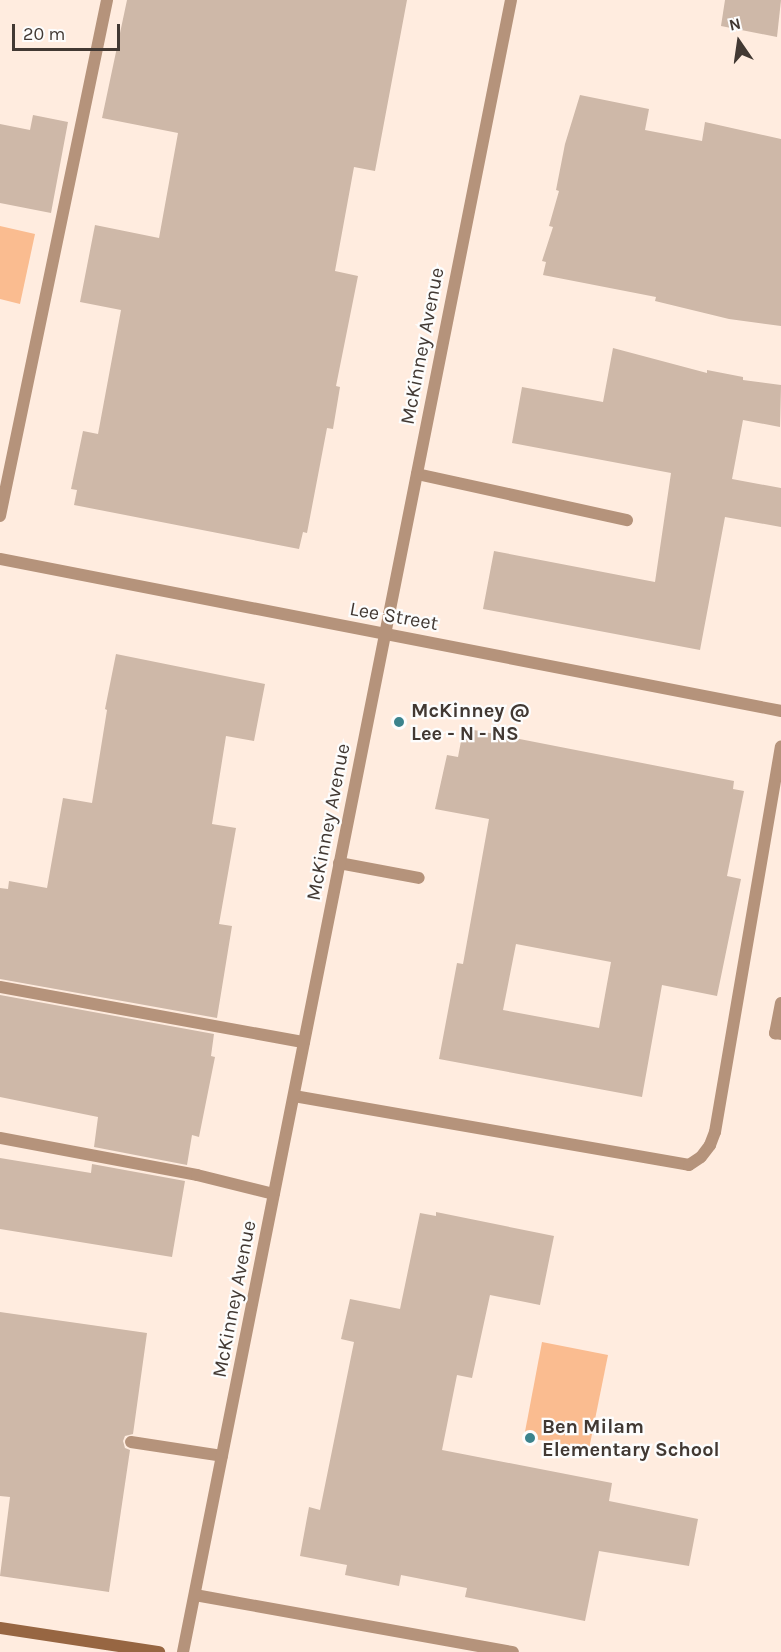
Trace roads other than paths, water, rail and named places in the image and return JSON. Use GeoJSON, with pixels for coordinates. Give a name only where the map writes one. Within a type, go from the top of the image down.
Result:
{"type":"FeatureCollection","features":[{"type":"Feature","properties":{"kind":"main road"},"geometry":{"type":"LineString","coordinates":[[0,1628],[159,1652]]}},
{"type":"Feature","properties":{"kind":"street"},"geometry":{"type":"LineString","coordinates":[[0,516],[106,0]]}},
{"type":"Feature","properties":{"kind":"street","name":"McKinney Avenue"},"geometry":{"type":"LineString","coordinates":[[183,1652],[510,0]]}},
{"type":"Feature","properties":{"kind":"street"},"geometry":{"type":"LineString","coordinates":[[417,474],[627,520]]}},
{"type":"Feature","properties":{"kind":"street","name":"Lee Street"},"geometry":{"type":"LineString","coordinates":[[0,560],[781,711]]}},
{"type":"Feature","properties":{"kind":"street"},"geometry":{"type":"LineString","coordinates":[[294,1096],[688,1165],[701,1157],[710,1145],[715,1132],[781,747]]}},
{"type":"Feature","properties":{"kind":"street"},"geometry":{"type":"LineString","coordinates":[[339,863],[419,878]]}},
{"type":"Feature","properties":{"kind":"street"},"geometry":{"type":"LineString","coordinates":[[0,987],[304,1041]]}},
{"type":"Feature","properties":{"kind":"street"},"geometry":{"type":"LineString","coordinates":[[781,1003],[775,1033],[781,1034]]}},
{"type":"Feature","properties":{"kind":"street"},"geometry":{"type":"LineString","coordinates":[[0,1138],[197,1175],[274,1194]]}},
{"type":"Feature","properties":{"kind":"street"},"geometry":{"type":"LineString","coordinates":[[132,1442],[222,1456]]}},
{"type":"Feature","properties":{"kind":"street"},"geometry":{"type":"LineString","coordinates":[[195,1595],[513,1652]]}},
{"type":"Feature","properties":{"kind":"place","name":"McKinney @ Lee - N - NS"},"geometry":{"type":"Point","coordinates":[399,722]}},
{"type":"Feature","properties":{"kind":"place","name":"Ben Milam Elementary School"},"geometry":{"type":"Point","coordinates":[530,1438]}}]}
